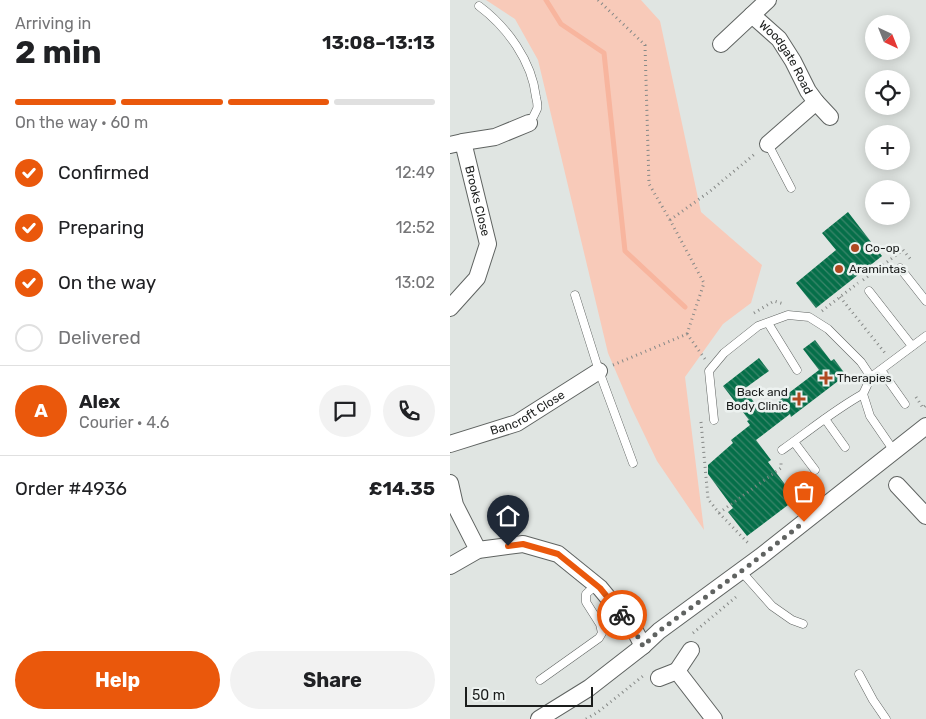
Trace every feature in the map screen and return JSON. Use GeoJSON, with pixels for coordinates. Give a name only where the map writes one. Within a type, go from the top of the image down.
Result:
{"type":"FeatureCollection","features":[{"type":"Feature","properties":{"kind":"street","name":"Woodgate Road"},"geometry":{"type":"LineString","coordinates":[[721,44],[768,0]]}},
{"type":"Feature","properties":{"kind":"street","name":"Woodgate Road"},"geometry":{"type":"LineString","coordinates":[[752,15],[778,39],[793,61],[808,91],[830,117]]}},
{"type":"Feature","properties":{"kind":"street","name":"Woodgate Road"},"geometry":{"type":"LineString","coordinates":[[768,144],[816,102]]}},
{"type":"Feature","properties":{"kind":"street","name":"Brooks Close"},"geometry":{"type":"LineString","coordinates":[[450,308],[477,278],[488,244],[456,143],[495,137],[530,123]]}},
{"type":"Feature","properties":{"kind":"street","name":"Bancroft Close"},"geometry":{"type":"LineString","coordinates":[[450,444],[517,423],[599,371]]}},
{"type":"Feature","properties":{"kind":"street"},"geometry":{"type":"LineString","coordinates":[[541,719],[589,688],[643,646],[659,631],[760,557],[926,426]]}},
{"type":"Feature","properties":{"kind":"street"},"geometry":{"type":"LineString","coordinates":[[450,482],[455,505],[478,550]]}},
{"type":"Feature","properties":{"kind":"street"},"geometry":{"type":"LineString","coordinates":[[897,485],[926,516]]}},
{"type":"Feature","properties":{"kind":"street"},"geometry":{"type":"LineString","coordinates":[[450,566],[478,550],[523,544],[558,554],[600,588],[634,630],[643,646]]}},
{"type":"Feature","properties":{"kind":"street"},"geometry":{"type":"LineString","coordinates":[[659,678],[677,671],[691,650]]}},
{"type":"Feature","properties":{"kind":"street"},"geometry":{"type":"LineString","coordinates":[[677,671],[714,719]]}},
{"type":"Feature","properties":{"kind":"lane"},"geometry":{"type":"LineString","coordinates":[[479,6],[502,26],[520,51],[528,68],[536,89],[538,108],[530,123]]}},
{"type":"Feature","properties":{"kind":"lane"},"geometry":{"type":"LineString","coordinates":[[768,144],[791,188]]}},
{"type":"Feature","properties":{"kind":"lane"},"geometry":{"type":"LineString","coordinates":[[900,268],[926,301]]}},
{"type":"Feature","properties":{"kind":"lane"},"geometry":{"type":"LineString","coordinates":[[869,291],[912,346]]}},
{"type":"Feature","properties":{"kind":"lane"},"geometry":{"type":"LineString","coordinates":[[574,295],[599,371],[633,463]]}},
{"type":"Feature","properties":{"kind":"lane"},"geometry":{"type":"LineString","coordinates":[[714,420],[709,371],[724,353],[758,326],[788,315],[809,318],[828,329],[861,362],[871,377]]}},
{"type":"Feature","properties":{"kind":"lane"},"geometry":{"type":"LineString","coordinates":[[768,323],[797,370]]}},
{"type":"Feature","properties":{"kind":"lane"},"geometry":{"type":"LineString","coordinates":[[782,450],[846,403],[863,394],[871,377],[926,336]]}},
{"type":"Feature","properties":{"kind":"lane"},"geometry":{"type":"LineString","coordinates":[[881,370],[905,404]]}},
{"type":"Feature","properties":{"kind":"lane"},"geometry":{"type":"LineString","coordinates":[[863,394],[870,416],[894,451]]}},
{"type":"Feature","properties":{"kind":"lane"},"geometry":{"type":"LineString","coordinates":[[825,419],[845,447]]}},
{"type":"Feature","properties":{"kind":"lane"},"geometry":{"type":"LineString","coordinates":[[794,442],[815,470]]}},
{"type":"Feature","properties":{"kind":"lane"},"geometry":{"type":"LineString","coordinates":[[741,571],[772,606],[792,620],[804,624]]}},
{"type":"Feature","properties":{"kind":"lane"},"geometry":{"type":"LineString","coordinates":[[540,680],[602,634],[600,624],[586,602],[586,594],[596,585]]}},
{"type":"Feature","properties":{"kind":"lane"},"geometry":{"type":"LineString","coordinates":[[859,674],[886,719]]}},
{"type":"Feature","properties":{"kind":"path"},"geometry":{"type":"LineString","coordinates":[[598,0],[645,45],[649,184],[704,283],[687,334],[599,371]]}},
{"type":"Feature","properties":{"kind":"path"},"geometry":{"type":"LineString","coordinates":[[670,220],[709,192],[768,144]]}},
{"type":"Feature","properties":{"kind":"path"},"geometry":{"type":"LineString","coordinates":[[840,297],[903,250]]}},
{"type":"Feature","properties":{"kind":"path"},"geometry":{"type":"LineString","coordinates":[[687,334],[705,359],[701,365]]}},
{"type":"Feature","properties":{"kind":"path"},"geometry":{"type":"LineString","coordinates":[[701,421],[708,499],[760,557]]}},
{"type":"Feature","properties":{"kind":"path"},"geometry":{"type":"LineString","coordinates":[[719,513],[781,468],[782,450]]}},
{"type":"Feature","properties":{"kind":"shaded area"},"geometry":{"type":"Polygon","coordinates":[[[486,0],[641,0],[660,21],[701,212],[762,265],[751,303],[723,324],[685,377],[704,530],[657,461],[608,353],[538,60],[515,19],[486,0]]]}},
{"type":"Feature","properties":{"kind":"building"},"geometry":{"type":"Polygon","coordinates":[[[848,212],[882,256],[816,308],[796,283],[836,250],[822,233],[848,212]]]}},
{"type":"Feature","properties":{"kind":"building"},"geometry":{"type":"Polygon","coordinates":[[[815,340],[831,361],[834,359],[846,375],[791,417],[790,414],[756,440],[771,460],[768,462],[796,499],[747,536],[728,512],[733,508],[708,474],[708,465],[733,443],[731,440],[750,425],[747,421],[749,420],[723,386],[759,358],[769,371],[744,389],[761,411],[771,402],[773,405],[819,370],[803,349],[815,340]]]}},
{"type":"Feature","properties":{"kind":"waterway"},"geometry":{"type":"LineString","coordinates":[[546,0],[561,24],[604,53],[625,251],[685,307]]}},
{"type":"Feature","properties":{"kind":"way so far"},"geometry":{"type":"LineString","coordinates":[[622,615],[634,630],[643,646],[659,631],[751,564],[804,522]]}},
{"type":"Feature","properties":{"kind":"place","name":"Co-op"},"geometry":{"type":"Point","coordinates":[855,248]}},
{"type":"Feature","properties":{"kind":"place","name":"Aramintas"},"geometry":{"type":"Point","coordinates":[839,269]}},
{"type":"Feature","properties":{"kind":"place","name":"Therapies"},"geometry":{"type":"Point","coordinates":[826,378]}},
{"type":"Feature","properties":{"kind":"place","name":"Back and Body Clinic"},"geometry":{"type":"Point","coordinates":[799,399]}},
{"type":"Feature","properties":{"kind":"route"},"geometry":{"type":"LineString","coordinates":[[508,546],[523,544],[558,554],[600,588],[622,615]]}}]}
